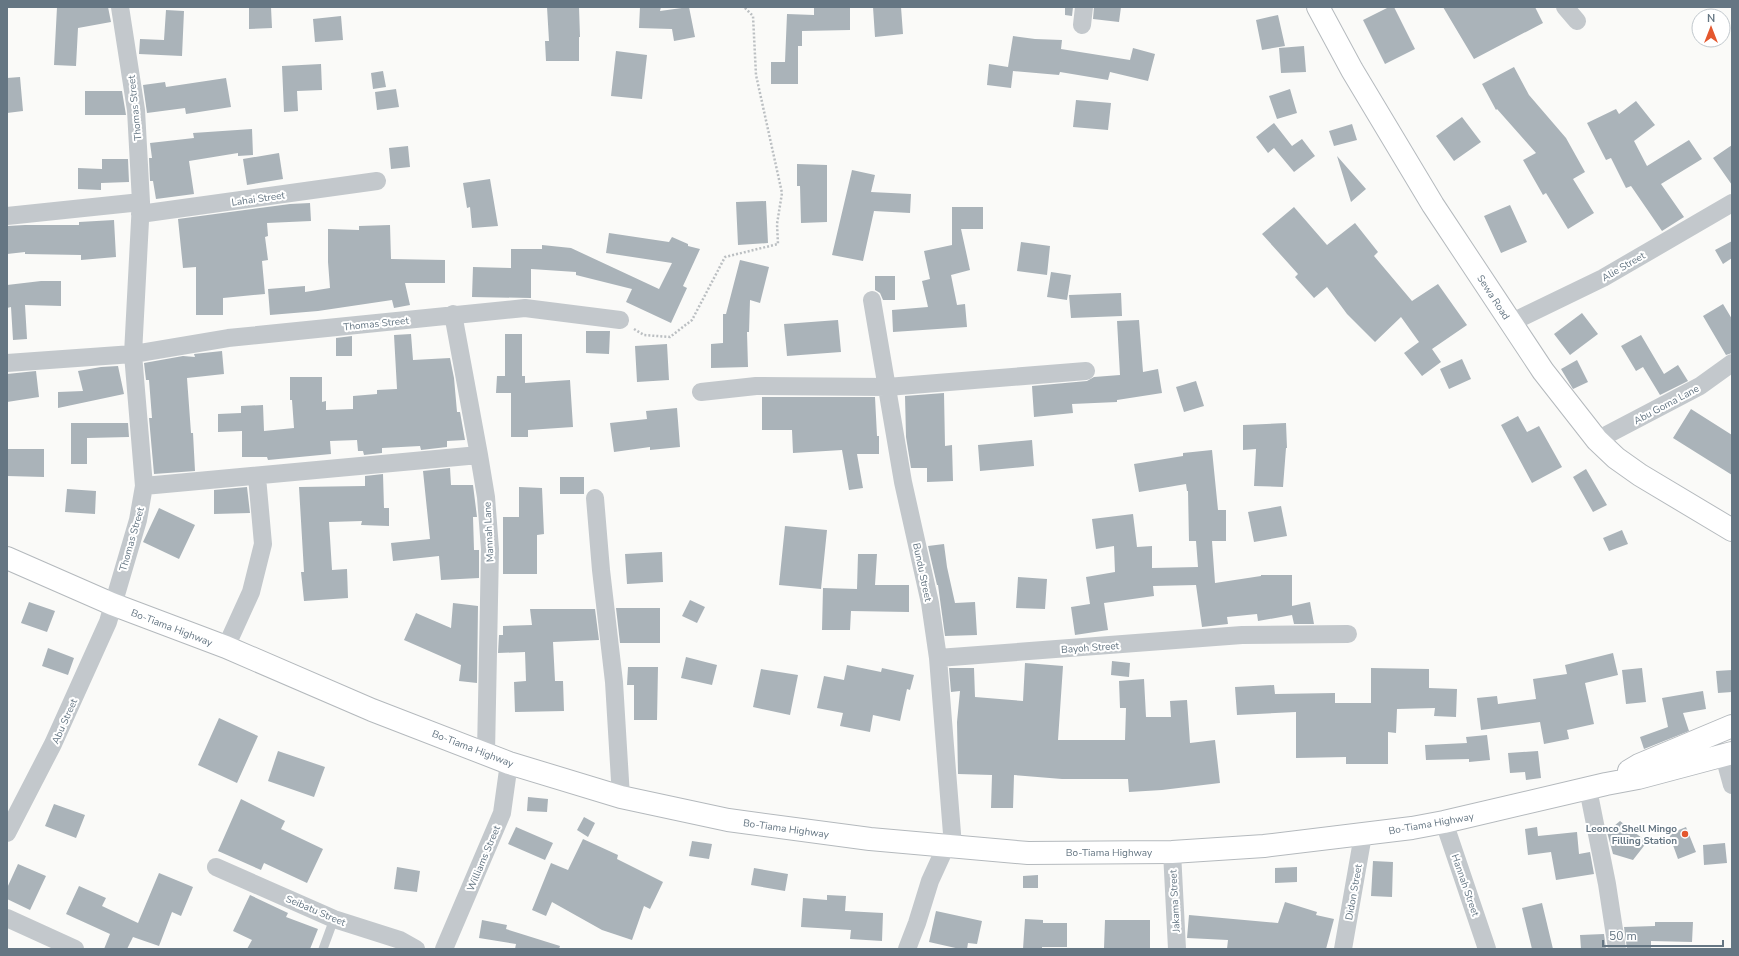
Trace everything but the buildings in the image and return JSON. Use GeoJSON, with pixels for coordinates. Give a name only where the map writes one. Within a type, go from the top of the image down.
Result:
{"type":"FeatureCollection","features":[{"type":"Feature","properties":{"kind":"main road","name":"Sewa Road"},"geometry":{"type":"LineString","coordinates":[[1318,7],[1352,70],[1433,205],[1543,371],[1597,440],[1616,458],[1640,475],[1732,530]]}},
{"type":"Feature","properties":{"kind":"main road","name":"Bo-Tiama Highway"},"geometry":{"type":"LineString","coordinates":[[7,558],[112,604],[226,647],[372,710],[509,762],[620,797],[728,820],[870,839],[1028,853],[1172,852],[1233,849],[1363,835],[1444,822],[1638,778],[1728,754]]}},
{"type":"Feature","properties":{"kind":"main road","name":"Bo-Tiama Highway"},"geometry":{"type":"LineString","coordinates":[[1597,787],[1639,765],[1732,726]]}},
{"type":"Feature","properties":{"kind":"street","name":"Thomas Street"},"geometry":{"type":"LineString","coordinates":[[112,604],[138,520],[144,486],[133,354],[141,208],[136,110],[120,7]]}},
{"type":"Feature","properties":{"kind":"street"},"geometry":{"type":"LineString","coordinates":[[1082,25],[1084,7]]}},
{"type":"Feature","properties":{"kind":"street"},"geometry":{"type":"LineString","coordinates":[[1565,7],[1576,21]]}},
{"type":"Feature","properties":{"kind":"street","name":"Lahai Street"},"geometry":{"type":"LineString","coordinates":[[7,216],[141,208],[377,182]]}},
{"type":"Feature","properties":{"kind":"street","name":"Alie Street"},"geometry":{"type":"LineString","coordinates":[[1510,323],[1603,278],[1732,203]]}},
{"type":"Feature","properties":{"kind":"street","name":"Bundu Street"},"geometry":{"type":"LineString","coordinates":[[872,300],[903,482],[930,603],[938,658],[949,846]]}},
{"type":"Feature","properties":{"kind":"street","name":"Thomas Street"},"geometry":{"type":"LineString","coordinates":[[7,363],[133,354],[228,338],[453,314],[525,308],[620,320]]}},
{"type":"Feature","properties":{"kind":"street","name":"Mannah Lane"},"geometry":{"type":"LineString","coordinates":[[453,314],[486,497],[490,549],[486,754]]}},
{"type":"Feature","properties":{"kind":"street","name":"Abu Goma Lane"},"geometry":{"type":"LineString","coordinates":[[1597,440],[1700,386],[1732,363]]}},
{"type":"Feature","properties":{"kind":"street"},"geometry":{"type":"LineString","coordinates":[[701,392],[756,386],[887,387],[1086,371]]}},
{"type":"Feature","properties":{"kind":"street"},"geometry":{"type":"LineString","coordinates":[[144,486],[479,455]]}},
{"type":"Feature","properties":{"kind":"street"},"geometry":{"type":"LineString","coordinates":[[226,647],[251,592],[264,544],[257,476]]}},
{"type":"Feature","properties":{"kind":"street"},"geometry":{"type":"LineString","coordinates":[[595,498],[601,570],[614,682],[620,797]]}},
{"type":"Feature","properties":{"kind":"street","name":"Abu Street"},"geometry":{"type":"LineString","coordinates":[[7,833],[15,799],[54,744],[108,622],[112,604]]}},
{"type":"Feature","properties":{"kind":"street","name":"Bayoh Street"},"geometry":{"type":"LineString","coordinates":[[938,658],[1242,635],[1348,634]]}},
{"type":"Feature","properties":{"kind":"street"},"geometry":{"type":"LineString","coordinates":[[1728,754],[1732,785]]}},
{"type":"Feature","properties":{"kind":"street","name":"Williams Street"},"geometry":{"type":"LineString","coordinates":[[444,949],[502,813],[509,762]]}},
{"type":"Feature","properties":{"kind":"street"},"geometry":{"type":"LineString","coordinates":[[1597,787],[1607,884],[1617,949]]}},
{"type":"Feature","properties":{"kind":"street","name":"Hannah Street"},"geometry":{"type":"LineString","coordinates":[[1444,822],[1487,949]]}},
{"type":"Feature","properties":{"kind":"street","name":"Didon Street"},"geometry":{"type":"LineString","coordinates":[[1343,949],[1363,835]]}},
{"type":"Feature","properties":{"kind":"street"},"geometry":{"type":"LineString","coordinates":[[907,949],[930,881],[949,846]]}},
{"type":"Feature","properties":{"kind":"street","name":"Jakama Street"},"geometry":{"type":"LineString","coordinates":[[1172,852],[1176,949]]}},
{"type":"Feature","properties":{"kind":"street","name":"Seibatu Street"},"geometry":{"type":"LineString","coordinates":[[216,867],[334,919],[400,940],[416,949]]}},
{"type":"Feature","properties":{"kind":"street"},"geometry":{"type":"LineString","coordinates":[[7,918],[75,949]]}},
{"type":"Feature","properties":{"kind":"lane"},"geometry":{"type":"LineString","coordinates":[[323,949],[334,919]]}},
{"type":"Feature","properties":{"kind":"path"},"geometry":{"type":"LineString","coordinates":[[620,320],[644,335],[670,337],[692,320],[725,257],[778,244],[777,224],[782,193],[756,75],[753,16],[744,7]]}},
{"type":"Feature","properties":{"kind":"place","name":"Leonco Shell Mingo Filling Station"},"geometry":{"type":"Point","coordinates":[1685,834]}}]}
